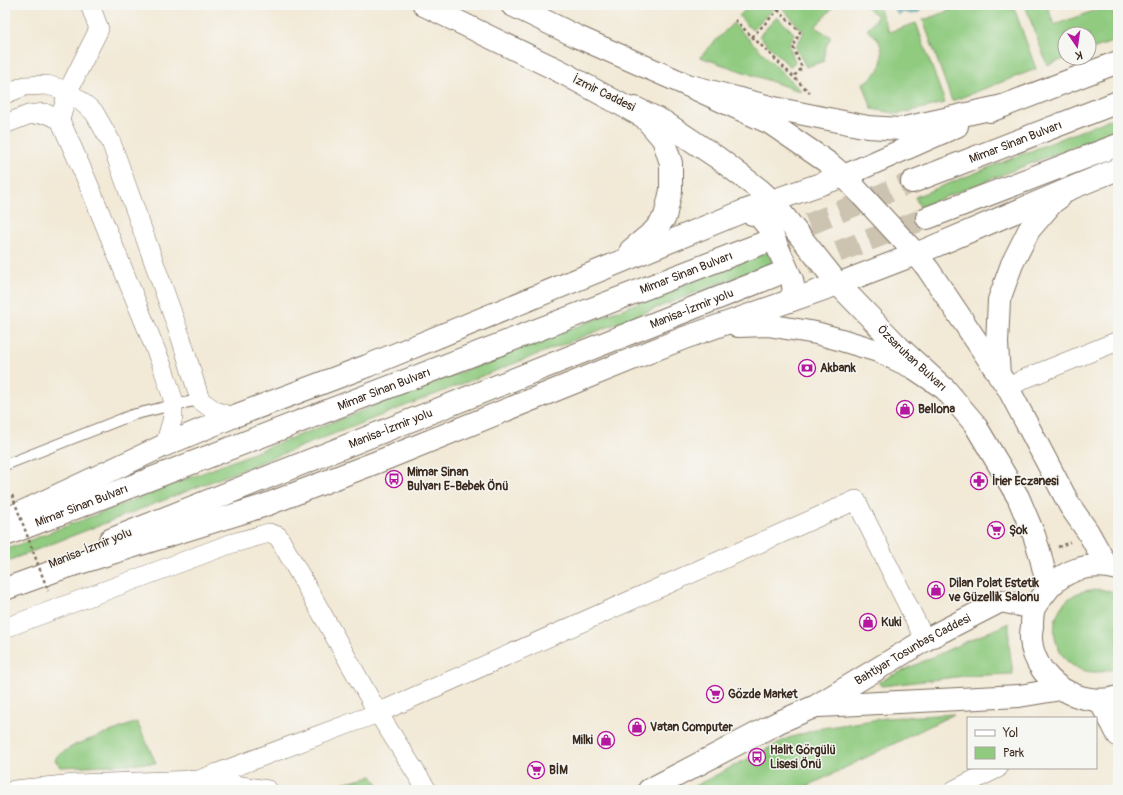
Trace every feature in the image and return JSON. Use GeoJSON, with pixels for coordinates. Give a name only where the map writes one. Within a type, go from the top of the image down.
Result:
{"type":"FeatureCollection","features":[{"type":"Feature","properties":{"kind":"main road","name":"İzmir Caddesi"},"geometry":{"type":"LineString","coordinates":[[424,5],[664,122],[718,158],[772,201],[838,284]]}},
{"type":"Feature","properties":{"kind":"main road"},"geometry":{"type":"LineString","coordinates":[[512,5],[578,37],[770,123],[830,164],[844,176],[928,268],[1003,382],[1070,506],[1113,568]]}},
{"type":"Feature","properties":{"kind":"main road"},"geometry":{"type":"LineString","coordinates":[[5,520],[165,445],[232,417],[367,366],[744,211],[844,176],[1003,106],[1118,62]]}},
{"type":"Feature","properties":{"kind":"main road"},"geometry":{"type":"LineString","coordinates":[[552,67],[644,117],[663,139],[671,163],[671,190],[665,217],[654,231],[614,264]]}},
{"type":"Feature","properties":{"kind":"main road"},"geometry":{"type":"LineString","coordinates":[[687,85],[774,108],[868,127],[900,129],[1003,106]]}},
{"type":"Feature","properties":{"kind":"main road","name":"Mimar Sinan Bulvarı"},"geometry":{"type":"LineString","coordinates":[[912,182],[1118,102]]}},
{"type":"Feature","properties":{"kind":"main road"},"geometry":{"type":"LineString","coordinates":[[927,218],[1118,145]]}},
{"type":"Feature","properties":{"kind":"main road"},"geometry":{"type":"LineString","coordinates":[[5,589],[60,570],[263,506],[385,459],[684,338],[838,284],[916,254],[1118,169]]}},
{"type":"Feature","properties":{"kind":"main road"},"geometry":{"type":"LineString","coordinates":[[1003,382],[997,343],[999,300],[1012,264],[1029,230],[1053,202],[1074,187]]}},
{"type":"Feature","properties":{"kind":"main road"},"geometry":{"type":"LineString","coordinates":[[744,211],[759,216],[769,228],[792,280],[794,291],[789,301]]}},
{"type":"Feature","properties":{"kind":"main road","name":"Mimar Sinan Bulvarı"},"geometry":{"type":"LineString","coordinates":[[5,535],[763,243]]}},
{"type":"Feature","properties":{"kind":"main road","name":"Manisa-İzmir yolu"},"geometry":{"type":"LineString","coordinates":[[5,582],[776,275]]}},
{"type":"Feature","properties":{"kind":"main road","name":"Özsaruhan Bulvarı"},"geometry":{"type":"LineString","coordinates":[[838,284],[899,347],[945,389],[974,423],[1018,497],[1034,535],[1048,588]]}},
{"type":"Feature","properties":{"kind":"main road"},"geometry":{"type":"LineString","coordinates":[[684,338],[733,326],[768,325],[816,333],[878,351],[914,368],[945,389]]}},
{"type":"Feature","properties":{"kind":"main road"},"geometry":{"type":"LineString","coordinates":[[1113,568],[1090,566],[1073,571],[1059,578],[1048,588],[1034,608],[1031,639],[1036,659],[1047,676],[1061,689],[1079,698],[1108,698],[1113,725],[1118,735]]}},
{"type":"Feature","properties":{"kind":"main road","name":"Bahtiyar Tosunbaş Caddesi"},"geometry":{"type":"LineString","coordinates":[[649,790],[780,722],[816,706],[925,640],[1001,601],[1034,608]]}},
{"type":"Feature","properties":{"kind":"main road","name":"Bahtiyar Tosunbaş Caddesi"},"geometry":{"type":"LineString","coordinates":[[816,706],[1019,696],[1061,689]]}},
{"type":"Feature","properties":{"kind":"street"},"geometry":{"type":"LineString","coordinates":[[90,5],[99,29],[68,92],[60,120],[88,183],[163,368],[173,399],[173,417],[165,445]]}},
{"type":"Feature","properties":{"kind":"street"},"geometry":{"type":"LineString","coordinates":[[5,94],[25,86],[47,85],[68,92],[94,112],[111,142],[181,338],[200,400],[215,410],[232,417]]}},
{"type":"Feature","properties":{"kind":"street"},"geometry":{"type":"LineString","coordinates":[[5,124],[28,115],[45,113],[60,120]]}},
{"type":"Feature","properties":{"kind":"street"},"geometry":{"type":"LineString","coordinates":[[1003,382],[1024,380],[1118,341]]}},
{"type":"Feature","properties":{"kind":"street"},"geometry":{"type":"LineString","coordinates":[[199,780],[378,713],[856,500],[925,640]]}},
{"type":"Feature","properties":{"kind":"street"},"geometry":{"type":"LineString","coordinates":[[5,628],[230,544],[269,533],[278,536],[378,713],[427,790]]}},
{"type":"Feature","properties":{"kind":"street"},"geometry":{"type":"LineString","coordinates":[[954,790],[996,769]]}},
{"type":"Feature","properties":{"kind":"street"},"geometry":{"type":"LineString","coordinates":[[14,790],[75,784],[199,780],[268,790]]}},
{"type":"Feature","properties":{"kind":"lane"},"geometry":{"type":"LineString","coordinates":[[5,465],[132,415],[200,400]]}},
{"type":"Feature","properties":{"kind":"path"},"geometry":{"type":"LineString","coordinates":[[752,37],[783,5]]}},
{"type":"Feature","properties":{"kind":"path"},"geometry":{"type":"LineString","coordinates":[[778,10],[800,32],[793,47],[802,68],[794,78]]}},
{"type":"Feature","properties":{"kind":"path"},"geometry":{"type":"LineString","coordinates":[[735,20],[810,94]]}},
{"type":"Feature","properties":{"kind":"path"},"geometry":{"type":"LineString","coordinates":[[12,495],[48,591]]}},
{"type":"Feature","properties":{"kind":"path"},"geometry":{"type":"LineString","coordinates":[[1056,548],[1076,539]]}},
{"type":"Feature","properties":{"kind":"green space"},"geometry":{"type":"Polygon","coordinates":[[[750,5],[777,5],[752,30],[739,16],[750,5]]]}},
{"type":"Feature","properties":{"kind":"green space"},"geometry":{"type":"Polygon","coordinates":[[[787,5],[835,5],[815,27],[831,37],[824,54],[824,61],[806,67],[796,47],[804,32],[783,9],[787,5]]]}},
{"type":"Feature","properties":{"kind":"green space"},"geometry":{"type":"Polygon","coordinates":[[[864,5],[878,5],[889,32],[916,23],[945,103],[898,114],[872,109],[863,83],[871,78],[879,69],[882,52],[879,41],[867,30],[878,16],[864,5]]]}},
{"type":"Feature","properties":{"kind":"green space"},"geometry":{"type":"Polygon","coordinates":[[[965,5],[1013,5],[1036,69],[952,101],[923,20],[965,5]]]}},
{"type":"Feature","properties":{"kind":"green space"},"geometry":{"type":"Polygon","coordinates":[[[1025,5],[1047,5],[1054,25],[1110,5],[1118,27],[1118,40],[1097,47],[1097,26],[1057,26],[1057,62],[1047,65],[1025,5]]]}},
{"type":"Feature","properties":{"kind":"green space"},"geometry":{"type":"Polygon","coordinates":[[[777,17],[794,33],[789,45],[795,62],[790,67],[759,36],[777,17]]]}},
{"type":"Feature","properties":{"kind":"green space"},"geometry":{"type":"Polygon","coordinates":[[[733,23],[802,92],[700,57],[733,23]]]}},
{"type":"Feature","properties":{"kind":"green space"},"geometry":{"type":"Polygon","coordinates":[[[1118,116],[1118,129],[920,207],[915,197],[1118,116]]]}},
{"type":"Feature","properties":{"kind":"green space"},"geometry":{"type":"Polygon","coordinates":[[[768,252],[772,263],[5,562],[5,550],[768,252]]]}},
{"type":"Feature","properties":{"kind":"green space"},"geometry":{"type":"Polygon","coordinates":[[[1100,589],[1113,592],[1118,595],[1118,666],[1101,672],[1081,670],[1070,663],[1061,653],[1056,641],[1054,629],[1057,616],[1063,604],[1077,593],[1087,590],[1100,589]]]}},
{"type":"Feature","properties":{"kind":"green space"},"geometry":{"type":"Polygon","coordinates":[[[1009,623],[1009,645],[1013,674],[964,676],[882,686],[878,682],[961,644],[1009,623]]]}},
{"type":"Feature","properties":{"kind":"green space"},"geometry":{"type":"Polygon","coordinates":[[[954,714],[800,790],[687,790],[788,738],[822,728],[886,718],[954,714]]]}},
{"type":"Feature","properties":{"kind":"green space"},"geometry":{"type":"Polygon","coordinates":[[[137,722],[156,763],[61,767],[55,760],[58,755],[75,745],[137,722]]]}},
{"type":"Feature","properties":{"kind":"green space"},"geometry":{"type":"Polygon","coordinates":[[[372,776],[382,790],[342,790],[342,783],[372,776]]]}},
{"type":"Feature","properties":{"kind":"water"},"geometry":{"type":"Polygon","coordinates":[[[893,5],[924,5],[919,12],[912,14],[904,12],[898,15],[892,7],[893,5]]]}},
{"type":"Feature","properties":{"kind":"tunnel"},"geometry":{"type":"LineString","coordinates":[[778,237],[912,182]]}},
{"type":"Feature","properties":{"kind":"tunnel"},"geometry":{"type":"LineString","coordinates":[[776,275],[927,218]]}},
{"type":"Feature","properties":{"kind":"place","name":"Akbank"},"geometry":{"type":"Point","coordinates":[807,368]}},
{"type":"Feature","properties":{"kind":"place","name":"Bellona"},"geometry":{"type":"Point","coordinates":[905,409]}},
{"type":"Feature","properties":{"kind":"place","name":"Mimar Sinan Bulvarı E-Bebek Önü"},"geometry":{"type":"Point","coordinates":[394,479]}},
{"type":"Feature","properties":{"kind":"place","name":"İrier Eczanesi"},"geometry":{"type":"Point","coordinates":[979,481]}},
{"type":"Feature","properties":{"kind":"place","name":"Şok"},"geometry":{"type":"Point","coordinates":[996,530]}},
{"type":"Feature","properties":{"kind":"place","name":"Dilan Polat Estetik ve Güzellik Salonu"},"geometry":{"type":"Point","coordinates":[936,590]}},
{"type":"Feature","properties":{"kind":"place","name":"Kuki"},"geometry":{"type":"Point","coordinates":[868,622]}},
{"type":"Feature","properties":{"kind":"place","name":"Gözde Market"},"geometry":{"type":"Point","coordinates":[715,694]}},
{"type":"Feature","properties":{"kind":"place","name":"Vatan Computer"},"geometry":{"type":"Point","coordinates":[637,727]}},
{"type":"Feature","properties":{"kind":"place","name":"Milki"},"geometry":{"type":"Point","coordinates":[606,740]}},
{"type":"Feature","properties":{"kind":"place","name":"Halit Görgülü Lisesi Önü"},"geometry":{"type":"Point","coordinates":[757,757]}},
{"type":"Feature","properties":{"kind":"place","name":"BİM"},"geometry":{"type":"Point","coordinates":[536,770]}}]}
